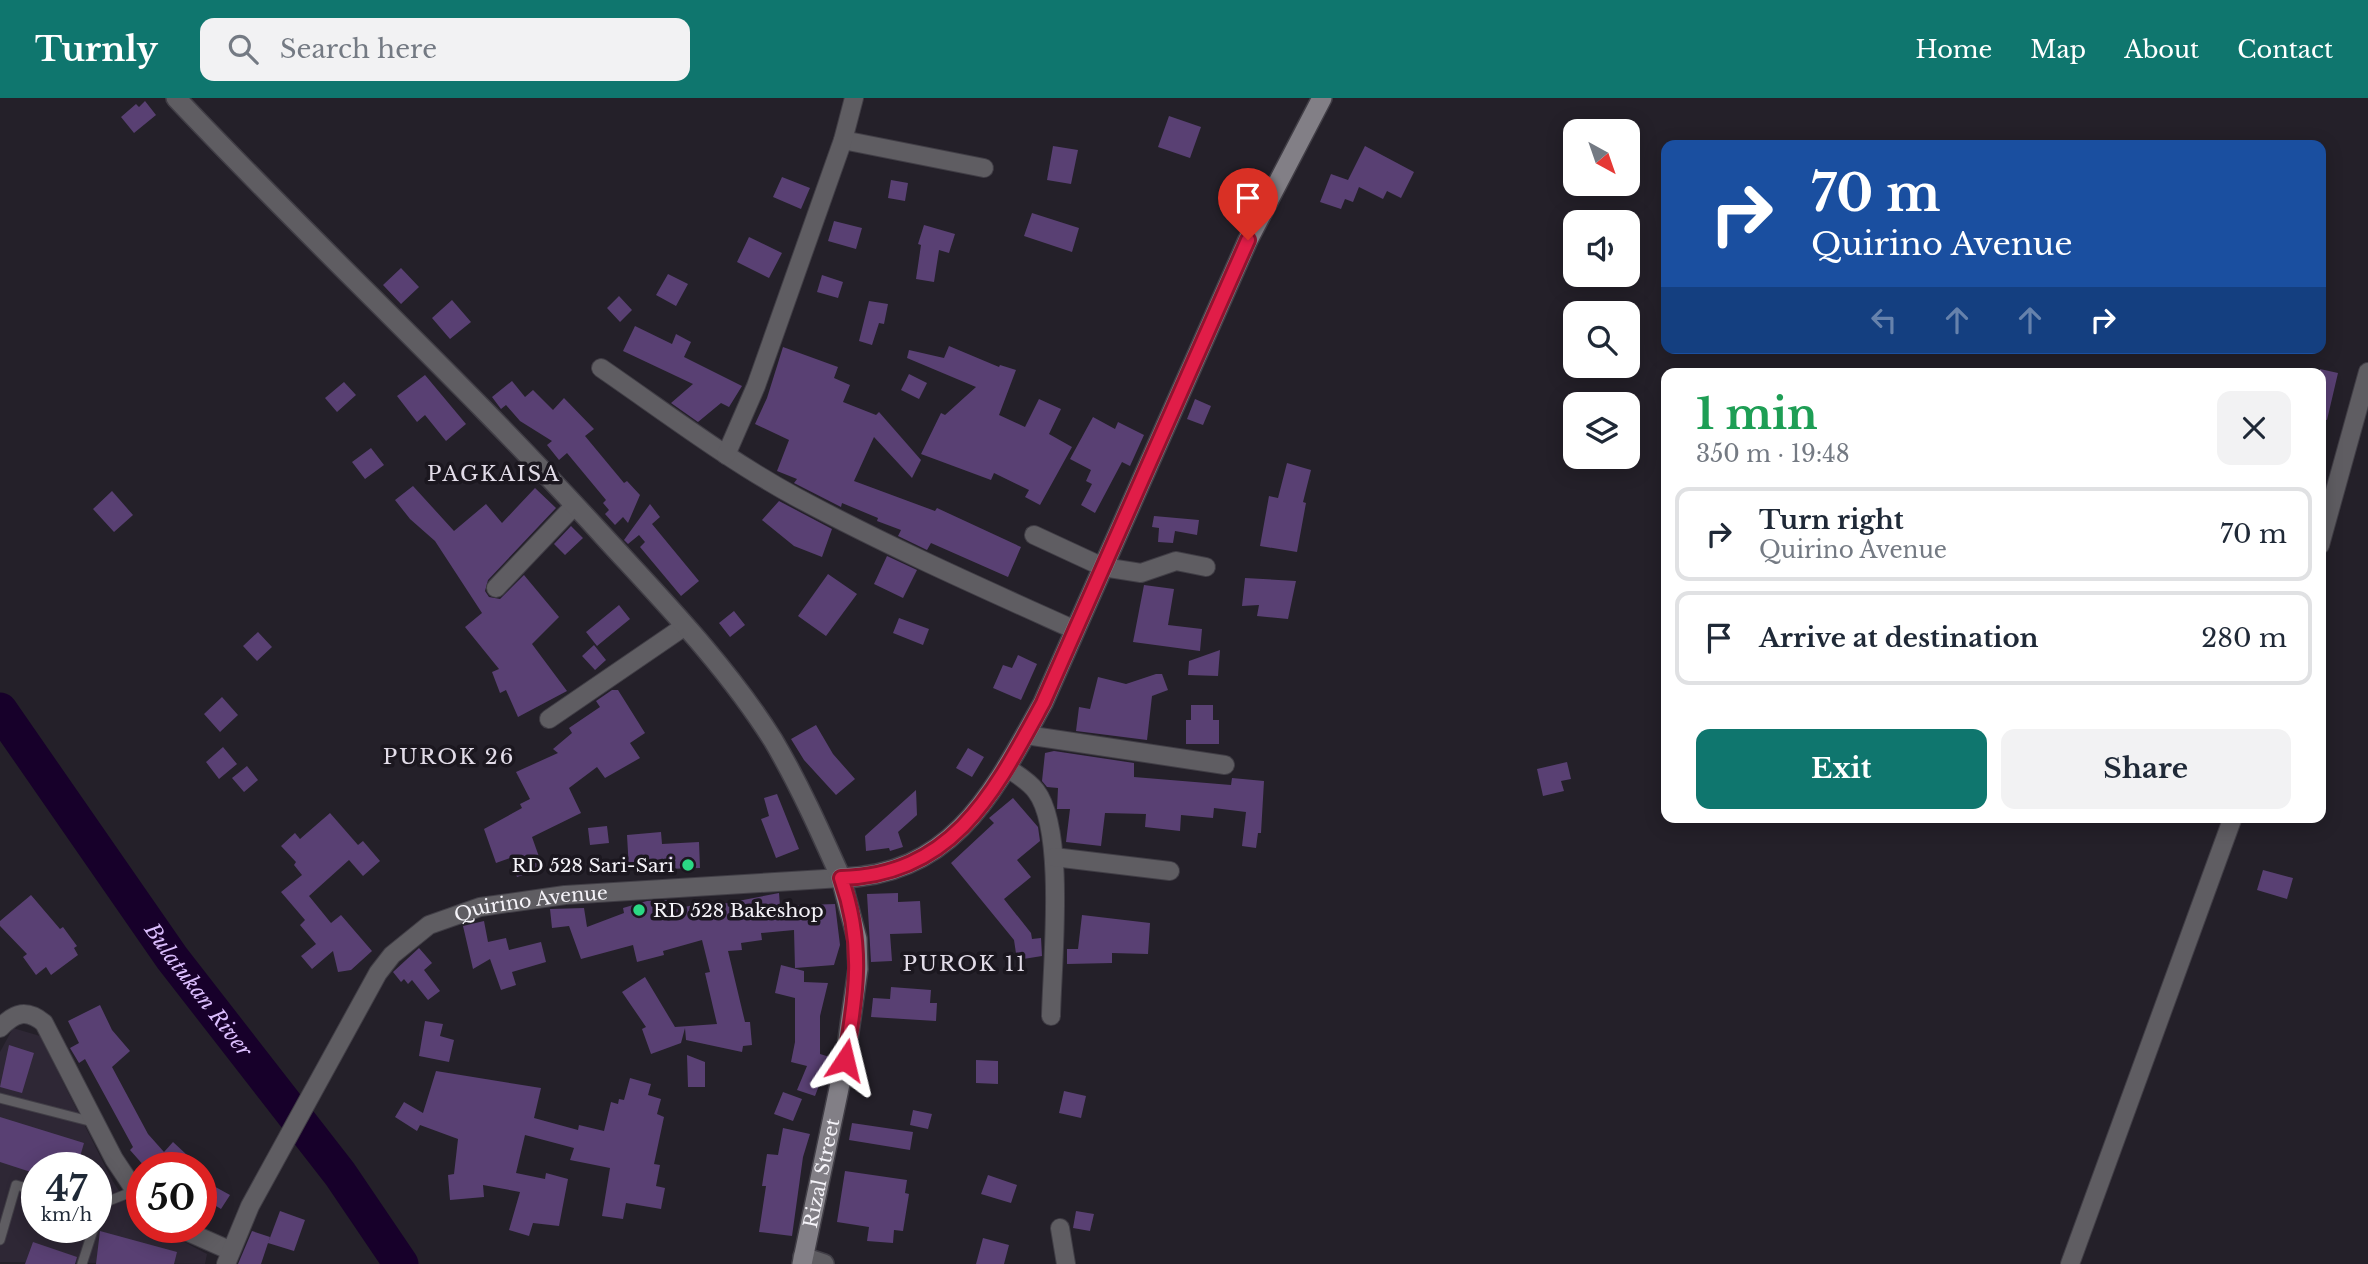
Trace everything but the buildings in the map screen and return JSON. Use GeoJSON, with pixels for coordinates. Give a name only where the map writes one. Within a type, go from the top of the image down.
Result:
{"type":"FeatureCollection","features":[{"type":"Feature","properties":{"kind":"main road","name":"Quirino Avenue"},"geometry":{"type":"LineString","coordinates":[[841,878],[873,877],[904,868],[929,855],[960,830],[1026,735],[1248,240],[1322,98]]}},
{"type":"Feature","properties":{"kind":"main road","name":"Rizal Street"},"geometry":{"type":"LineString","coordinates":[[802,1261],[845,1060],[858,969],[857,939],[841,878]]}},
{"type":"Feature","properties":{"kind":"street"},"geometry":{"type":"LineString","coordinates":[[176,98],[286,214],[411,335],[575,505],[685,626],[744,698],[772,740],[799,786],[841,878]]}},
{"type":"Feature","properties":{"kind":"street"},"geometry":{"type":"LineString","coordinates":[[726,455],[756,386],[843,140],[854,98]]}},
{"type":"Feature","properties":{"kind":"street"},"geometry":{"type":"LineString","coordinates":[[843,140],[984,168]]}},
{"type":"Feature","properties":{"kind":"street"},"geometry":{"type":"LineString","coordinates":[[601,368],[726,455],[831,515],[1075,630]]}},
{"type":"Feature","properties":{"kind":"street"},"geometry":{"type":"LineString","coordinates":[[2326,523],[2368,372]]}},
{"type":"Feature","properties":{"kind":"street"},"geometry":{"type":"LineString","coordinates":[[496,588],[575,505]]}},
{"type":"Feature","properties":{"kind":"street"},"geometry":{"type":"LineString","coordinates":[[1034,535],[1103,567],[1141,573],[1176,561],[1206,567]]}},
{"type":"Feature","properties":{"kind":"street"},"geometry":{"type":"LineString","coordinates":[[549,719],[685,626]]}},
{"type":"Feature","properties":{"kind":"street"},"geometry":{"type":"LineString","coordinates":[[1026,735],[1225,765]]}},
{"type":"Feature","properties":{"kind":"street"},"geometry":{"type":"LineString","coordinates":[[1006,767],[1036,790],[1049,821],[1054,857],[1051,1016]]}},
{"type":"Feature","properties":{"kind":"street"},"geometry":{"type":"LineString","coordinates":[[2070,1264],[2231,823]]}},
{"type":"Feature","properties":{"kind":"street"},"geometry":{"type":"LineString","coordinates":[[1054,857],[1170,871]]}},
{"type":"Feature","properties":{"kind":"street","name":"Quirino Avenue"},"geometry":{"type":"LineString","coordinates":[[228,1257],[251,1202],[378,973],[392,956],[429,925],[480,907],[565,895],[841,878]]}},
{"type":"Feature","properties":{"kind":"street"},"geometry":{"type":"LineString","coordinates":[[0,1028],[9,1018],[21,1013],[33,1014],[44,1023],[126,1175]]}},
{"type":"Feature","properties":{"kind":"street"},"geometry":{"type":"LineString","coordinates":[[1060,1228],[1066,1264]]}},
{"type":"Feature","properties":{"kind":"street"},"geometry":{"type":"LineString","coordinates":[[204,1243],[228,1257]]}},
{"type":"Feature","properties":{"kind":"street"},"geometry":{"type":"LineString","coordinates":[[802,1261],[824,1264]]}},
{"type":"Feature","properties":{"kind":"lane"},"geometry":{"type":"LineString","coordinates":[[0,1098],[96,1123]]}},
{"type":"Feature","properties":{"kind":"lane"},"geometry":{"type":"LineString","coordinates":[[0,1240],[16,1185],[21,1186]]}},
{"type":"Feature","properties":{"kind":"lane"},"geometry":{"type":"LineString","coordinates":[[82,1264],[89,1243]]}},
{"type":"Feature","properties":{"kind":"shaded area"},"geometry":{"type":"Polygon","coordinates":[[[13,1028],[40,1036],[98,1152],[21,1152],[21,1243],[112,1243],[112,1180],[126,1201],[126,1243],[186,1243],[207,1254],[205,1264],[0,1262],[0,1052],[13,1028]]]}},
{"type":"Feature","properties":{"kind":"waterway","name":"Bulatukan River"},"geometry":{"type":"LineString","coordinates":[[0,710],[172,958],[340,1174],[401,1264]]}},
{"type":"Feature","properties":{"kind":"place","name":"RD 528 Sari-Sari"},"geometry":{"type":"Point","coordinates":[688,865]}},
{"type":"Feature","properties":{"kind":"place","name":"RD 528 Bakeshop"},"geometry":{"type":"Point","coordinates":[639,910]}},
{"type":"Feature","properties":{"kind":"district","name":"PAGKAISA"},"geometry":{"type":"Point","coordinates":[494,474]}},
{"type":"Feature","properties":{"kind":"district","name":"PUROK 26"},"geometry":{"type":"Point","coordinates":[449,757]}},
{"type":"Feature","properties":{"kind":"district","name":"PUROK 11"},"geometry":{"type":"Point","coordinates":[965,964]}},
{"type":"Feature","properties":{"kind":"route"},"geometry":{"type":"LineString","coordinates":[[845,1060],[858,969],[857,939],[850,904],[841,878],[873,877],[904,868],[929,855],[960,830],[1006,767],[1043,703],[1248,240]]}}]}
